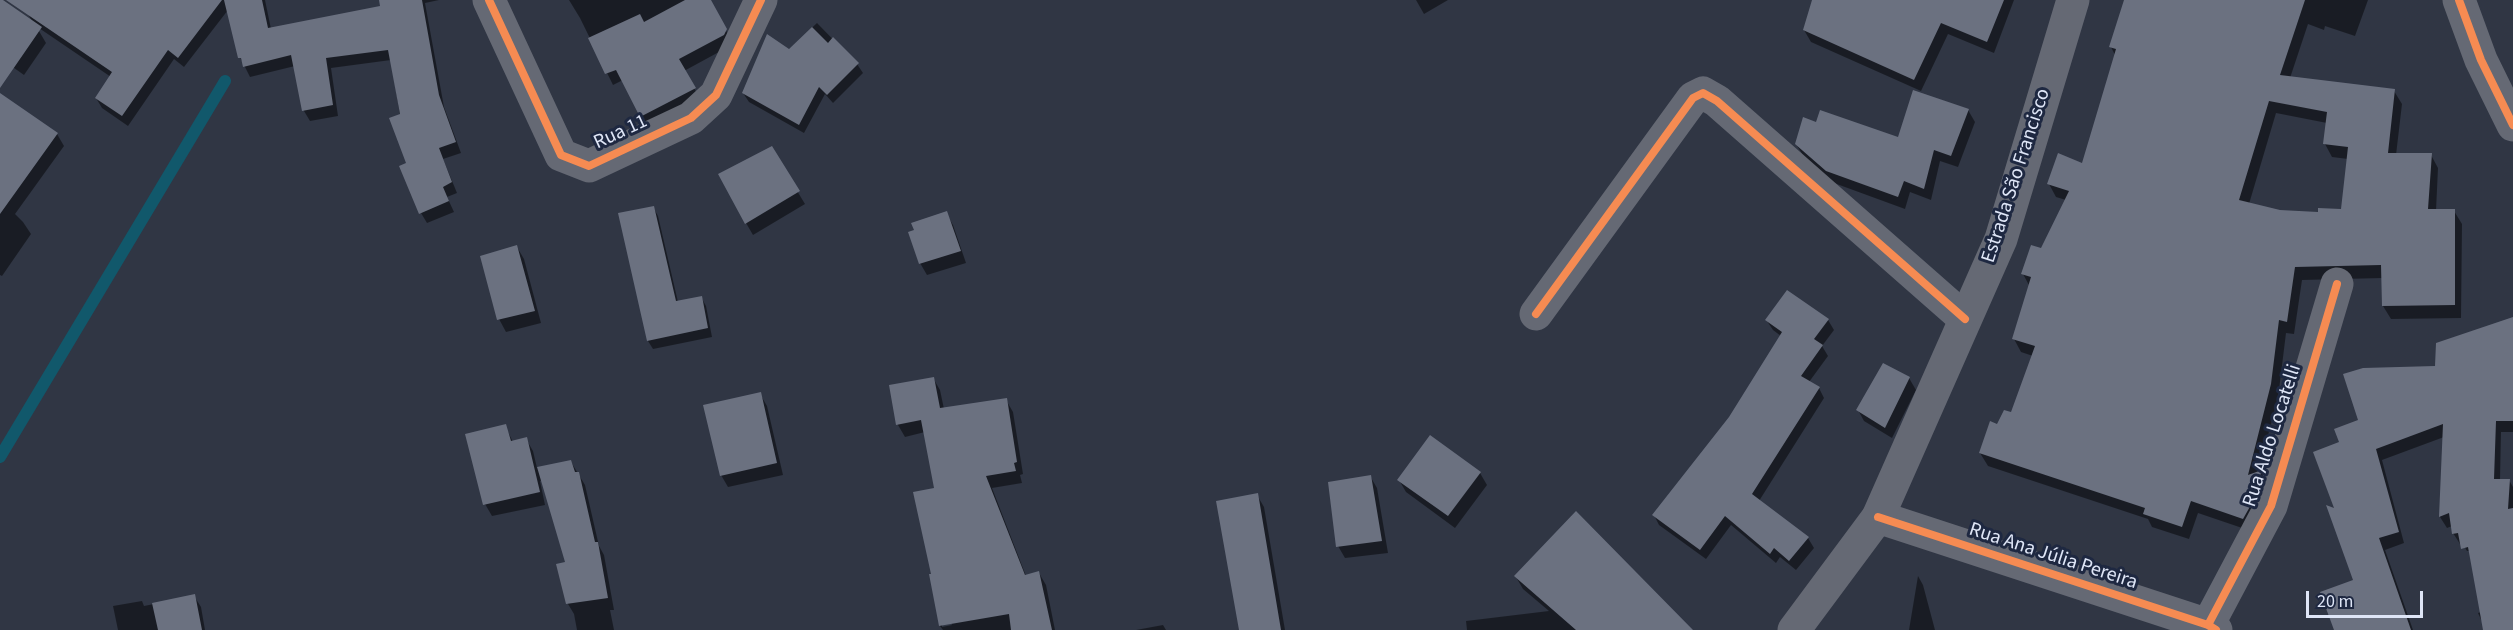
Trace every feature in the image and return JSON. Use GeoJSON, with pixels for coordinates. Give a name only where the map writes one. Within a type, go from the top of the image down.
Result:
{"type":"FeatureCollection","features":[{"type":"Feature","properties":{"kind":"street","name":"Rua 11"},"geometry":{"type":"LineString","coordinates":[[489,0],[561,155],[589,166],[691,118],[716,95],[761,0]]}},
{"type":"Feature","properties":{"kind":"street","name":"Estrada São Francisco"},"geometry":{"type":"LineString","coordinates":[[1794,630],[1878,517],[2001,239],[2073,0]]}},
{"type":"Feature","properties":{"kind":"street"},"geometry":{"type":"LineString","coordinates":[[2459,0],[2481,60],[2513,125]]}},
{"type":"Feature","properties":{"kind":"street"},"geometry":{"type":"LineString","coordinates":[[1536,314],[1693,98],[1703,93],[1717,101],[1965,319]]}},
{"type":"Feature","properties":{"kind":"street","name":"Rua Aldo Locatelli"},"geometry":{"type":"LineString","coordinates":[[2212,628],[2271,506],[2337,284]]}},
{"type":"Feature","properties":{"kind":"street","name":"Rua Ana Júlia Pereira"},"geometry":{"type":"LineString","coordinates":[[1878,517],[2212,628]]}},
{"type":"Feature","properties":{"kind":"building"},"geometry":{"type":"Polygon","coordinates":[[[0,0],[42,27],[0,88],[0,0]]]}},
{"type":"Feature","properties":{"kind":"building"},"geometry":{"type":"Polygon","coordinates":[[[6,0],[222,0],[178,58],[168,50],[122,116],[95,98],[112,72],[6,0]]]}},
{"type":"Feature","properties":{"kind":"building"},"geometry":{"type":"Polygon","coordinates":[[[224,0],[262,0],[268,28],[380,6],[379,0],[422,0],[439,95],[456,142],[439,148],[452,182],[443,187],[449,201],[419,214],[399,166],[406,163],[389,118],[400,114],[388,50],[326,58],[333,105],[302,111],[291,55],[243,67],[241,58],[238,58],[224,0]]]}},
{"type":"Feature","properties":{"kind":"building"},"geometry":{"type":"Polygon","coordinates":[[[685,0],[711,0],[727,29],[724,35],[679,59],[696,88],[640,117],[616,70],[605,74],[588,38],[640,14],[644,22],[685,0]]]}},
{"type":"Feature","properties":{"kind":"building"},"geometry":{"type":"Polygon","coordinates":[[[1812,0],[2004,0],[1987,42],[1941,23],[1914,80],[1803,30],[1812,0]]]}},
{"type":"Feature","properties":{"kind":"building"},"geometry":{"type":"Polygon","coordinates":[[[2124,0],[2305,0],[2280,75],[2395,89],[2388,153],[2432,153],[2428,209],[2455,209],[2455,305],[2382,306],[2381,265],[2295,267],[2287,322],[2279,320],[2271,384],[2248,475],[2262,470],[2252,503],[2243,519],[2191,501],[2182,527],[2143,514],[2145,508],[1979,453],[1990,421],[1997,424],[2004,410],[2011,412],[2035,346],[2012,339],[2031,277],[2021,274],[2031,245],[2041,248],[2069,191],[2047,184],[2058,153],[2082,163],[2116,49],[2109,47],[2124,0]],[[2269,101],[2239,200],[2280,210],[2318,212],[2318,208],[2341,209],[2348,147],[2323,144],[2327,112],[2269,101]]]}},
{"type":"Feature","properties":{"kind":"building"},"geometry":{"type":"Polygon","coordinates":[[[812,27],[828,43],[833,37],[859,63],[827,95],[819,87],[799,125],[742,93],[767,34],[789,49],[812,27]]]}},
{"type":"Feature","properties":{"kind":"building"},"geometry":{"type":"Polygon","coordinates":[[[1913,90],[1969,109],[1951,156],[1934,150],[1924,189],[1904,181],[1898,197],[1826,171],[1795,144],[1803,117],[1816,122],[1820,110],[1898,137],[1913,90]]]}},
{"type":"Feature","properties":{"kind":"building"},"geometry":{"type":"Polygon","coordinates":[[[0,93],[58,133],[0,214],[0,93]]]}},
{"type":"Feature","properties":{"kind":"building"},"geometry":{"type":"Polygon","coordinates":[[[772,146],[800,191],[745,224],[718,174],[772,146]]]}},
{"type":"Feature","properties":{"kind":"building"},"geometry":{"type":"Polygon","coordinates":[[[654,206],[676,301],[702,296],[708,328],[647,341],[618,213],[654,206]]]}},
{"type":"Feature","properties":{"kind":"building"},"geometry":{"type":"Polygon","coordinates":[[[947,211],[961,251],[919,264],[908,232],[914,230],[911,223],[947,211]]]}},
{"type":"Feature","properties":{"kind":"building"},"geometry":{"type":"Polygon","coordinates":[[[517,245],[535,311],[497,320],[480,256],[517,245]]]}},
{"type":"Feature","properties":{"kind":"building"},"geometry":{"type":"Polygon","coordinates":[[[1787,290],[1829,319],[1814,339],[1823,345],[1801,376],[1820,387],[1752,494],[1809,537],[1789,561],[1774,548],[1770,554],[1725,516],[1700,550],[1652,515],[1729,417],[1782,332],[1765,320],[1787,290]]]}},
{"type":"Feature","properties":{"kind":"building"},"geometry":{"type":"Polygon","coordinates":[[[2513,317],[2513,421],[2496,421],[2494,479],[2510,479],[2508,509],[2513,508],[2513,630],[2483,630],[2468,547],[2461,549],[2458,533],[2452,534],[2449,513],[2439,517],[2443,424],[2376,449],[2399,532],[2379,538],[2411,630],[2334,630],[2320,592],[2353,580],[2326,505],[2334,508],[2313,452],[2339,442],[2334,429],[2358,420],[2343,374],[2363,368],[2435,366],[2436,343],[2513,317]]]}},
{"type":"Feature","properties":{"kind":"building"},"geometry":{"type":"Polygon","coordinates":[[[1883,363],[1910,377],[1885,428],[1856,410],[1883,363]]]}},
{"type":"Feature","properties":{"kind":"building"},"geometry":{"type":"Polygon","coordinates":[[[934,377],[940,408],[1007,398],[1017,462],[1014,463],[1016,471],[986,476],[1025,575],[1039,571],[1052,630],[1011,630],[1009,614],[939,626],[929,574],[931,574],[913,492],[934,488],[921,420],[896,425],[889,385],[934,377]]]}},
{"type":"Feature","properties":{"kind":"building"},"geometry":{"type":"Polygon","coordinates":[[[761,392],[777,463],[720,476],[703,405],[761,392]]]}},
{"type":"Feature","properties":{"kind":"building"},"geometry":{"type":"Polygon","coordinates":[[[506,424],[511,441],[527,437],[540,492],[483,505],[465,434],[506,424]]]}},
{"type":"Feature","properties":{"kind":"building"},"geometry":{"type":"Polygon","coordinates":[[[1430,435],[1481,472],[1448,516],[1397,480],[1430,435]]]}},
{"type":"Feature","properties":{"kind":"building"},"geometry":{"type":"Polygon","coordinates":[[[571,460],[575,472],[579,472],[595,542],[598,542],[608,598],[566,604],[556,564],[565,562],[537,467],[571,460]]]}},
{"type":"Feature","properties":{"kind":"building"},"geometry":{"type":"Polygon","coordinates":[[[1371,475],[1382,541],[1336,547],[1328,482],[1371,475]]]}},
{"type":"Feature","properties":{"kind":"building"},"geometry":{"type":"Polygon","coordinates":[[[1258,493],[1281,630],[1239,630],[1216,501],[1258,493]]]}},
{"type":"Feature","properties":{"kind":"building"},"geometry":{"type":"Polygon","coordinates":[[[1576,511],[1693,630],[1576,630],[1514,576],[1576,511]]]}},
{"type":"Feature","properties":{"kind":"building"},"geometry":{"type":"Polygon","coordinates":[[[195,594],[202,630],[158,630],[152,603],[195,594]]]}},
{"type":"Feature","properties":{"kind":"waterway"},"geometry":{"type":"LineString","coordinates":[[0,457],[225,81]]}},
{"type":"Feature","properties":{"kind":"cycle path"},"geometry":{"type":"LineString","coordinates":[[489,0],[561,155],[589,166],[691,118],[716,95],[761,0]]}},
{"type":"Feature","properties":{"kind":"cycle path"},"geometry":{"type":"LineString","coordinates":[[2459,0],[2481,60],[2513,125]]}},
{"type":"Feature","properties":{"kind":"cycle path"},"geometry":{"type":"LineString","coordinates":[[1536,314],[1693,98],[1703,93],[1717,101],[1965,319]]}},
{"type":"Feature","properties":{"kind":"cycle path"},"geometry":{"type":"LineString","coordinates":[[2208,625],[2271,506],[2337,284]]}},
{"type":"Feature","properties":{"kind":"cycle path"},"geometry":{"type":"LineString","coordinates":[[1878,517],[2208,625],[2216,630]]}}]}
